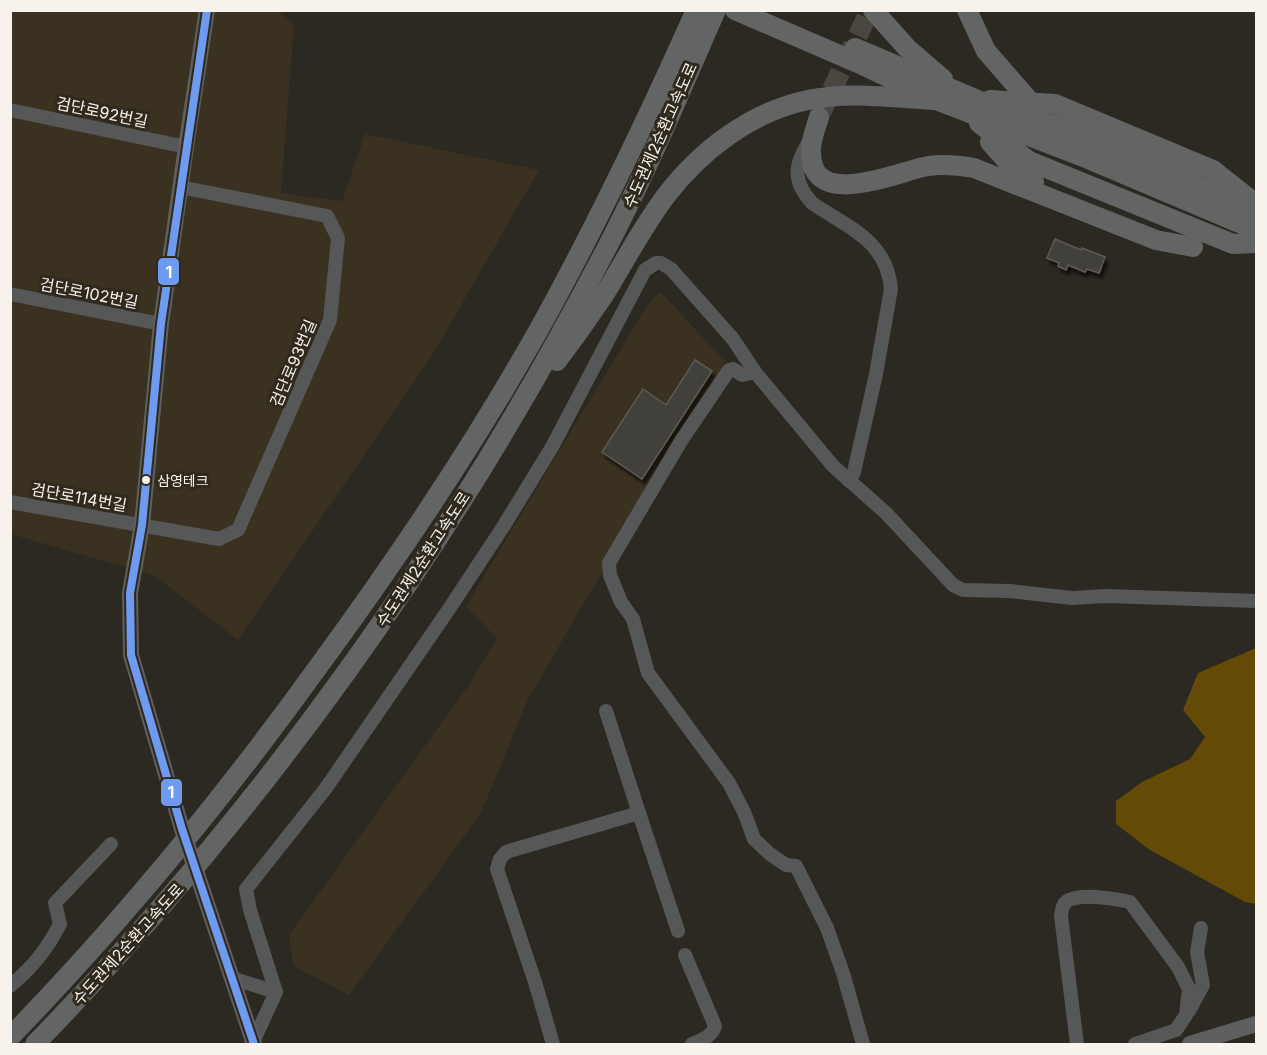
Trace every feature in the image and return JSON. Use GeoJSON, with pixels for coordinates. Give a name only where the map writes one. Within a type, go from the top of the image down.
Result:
{"type":"FeatureCollection","features":[{"type":"Feature","properties":{"kind":"highway","name":"수도권제2순환고속도로"},"geometry":{"type":"LineString","coordinates":[[10,1037],[62,984],[210,812],[372,594],[415,531],[493,407],[548,312],[610,193],[696,10]]}},
{"type":"Feature","properties":{"kind":"highway","name":"수도권제2순환고속도로"},"geometry":{"type":"LineString","coordinates":[[35,1044],[84,995],[220,838],[334,690],[388,614],[517,413],[626,210],[716,10]]}},
{"type":"Feature","properties":{"kind":"highway"},"geometry":{"type":"LineString","coordinates":[[735,10],[770,17],[965,100],[1257,212]]}},
{"type":"Feature","properties":{"kind":"highway"},"geometry":{"type":"LineString","coordinates":[[873,10],[907,48],[1029,161],[1225,245]]}},
{"type":"Feature","properties":{"kind":"highway"},"geometry":{"type":"LineString","coordinates":[[967,10],[986,51],[1040,113],[1066,138]]}},
{"type":"Feature","properties":{"kind":"highway"},"geometry":{"type":"LineString","coordinates":[[770,17],[936,100]]}},
{"type":"Feature","properties":{"kind":"highway"},"geometry":{"type":"LineString","coordinates":[[517,413],[602,298],[664,198],[681,178],[723,139],[747,123],[782,107],[810,99],[845,95],[965,100],[1040,113],[1257,212]]}},
{"type":"Feature","properties":{"kind":"highway"},"geometry":{"type":"LineString","coordinates":[[965,100],[1040,113],[1054,104],[1213,170],[1257,204]]}},
{"type":"Feature","properties":{"kind":"highway"},"geometry":{"type":"LineString","coordinates":[[965,100],[1086,158],[1257,232]]}},
{"type":"Feature","properties":{"kind":"highway"},"geometry":{"type":"LineString","coordinates":[[965,100],[1030,153],[1233,238],[1257,241]]}},
{"type":"Feature","properties":{"kind":"highway"},"geometry":{"type":"LineString","coordinates":[[965,100],[1021,177],[1193,247]]}},
{"type":"Feature","properties":{"kind":"highway"},"geometry":{"type":"LineString","coordinates":[[817,125],[811,152],[813,166],[819,176],[827,182],[848,185],[921,168],[955,164],[974,168],[1156,240],[1193,247],[1257,241]]}},
{"type":"Feature","properties":{"kind":"main road"},"geometry":{"type":"LineString","coordinates":[[207,10],[161,324],[142,525],[130,593],[131,655],[182,829],[253,1043]]}},
{"type":"Feature","properties":{"kind":"main road"},"geometry":{"type":"LineString","coordinates":[[1190,1044],[1257,1024]]}},
{"type":"Feature","properties":{"kind":"lane","name":"검단로92번길"},"geometry":{"type":"LineString","coordinates":[[10,110],[186,147]]}},
{"type":"Feature","properties":{"kind":"lane"},"geometry":{"type":"LineString","coordinates":[[817,125],[799,159],[796,173],[805,195],[873,243],[883,262],[891,289],[876,374],[854,472],[849,481]]}},
{"type":"Feature","properties":{"kind":"lane","name":"검단로93번길"},"geometry":{"type":"LineString","coordinates":[[142,525],[219,539],[238,530],[330,320],[338,238],[327,216],[180,187]]}},
{"type":"Feature","properties":{"kind":"lane"},"geometry":{"type":"LineString","coordinates":[[253,1043],[276,992],[250,910],[246,889],[326,788],[497,536],[552,447],[645,270],[656,263],[671,269],[733,339],[755,372],[833,466],[886,513],[953,585],[963,590],[1010,591],[1072,598],[1106,596],[1257,601]]}},
{"type":"Feature","properties":{"kind":"lane","name":"검단로102번길"},"geometry":{"type":"LineString","coordinates":[[10,294],[161,324]]}},
{"type":"Feature","properties":{"kind":"lane"},"geometry":{"type":"LineString","coordinates":[[755,372],[742,375],[733,369],[729,370],[681,441],[609,564],[610,575],[621,602],[633,619],[648,673],[729,783],[744,812],[754,839],[786,865],[796,866],[831,939],[863,1044]]}},
{"type":"Feature","properties":{"kind":"lane","name":"검단로114번길"},"geometry":{"type":"LineString","coordinates":[[10,502],[142,525]]}},
{"type":"Feature","properties":{"kind":"lane"},"geometry":{"type":"LineString","coordinates":[[606,711],[678,931]]}},
{"type":"Feature","properties":{"kind":"lane"},"geometry":{"type":"LineString","coordinates":[[553,1044],[497,869],[500,860],[506,852],[639,813]]}},
{"type":"Feature","properties":{"kind":"lane"},"geometry":{"type":"LineString","coordinates":[[10,986],[48,947],[60,924],[55,903],[111,844]]}},
{"type":"Feature","properties":{"kind":"lane"},"geometry":{"type":"LineString","coordinates":[[1077,1044],[1061,916],[1063,905],[1069,899],[1103,897],[1131,902],[1178,967],[1189,989],[1186,1015]]}},
{"type":"Feature","properties":{"kind":"lane"},"geometry":{"type":"LineString","coordinates":[[1135,1044],[1176,1030],[1198,996],[1203,985],[1197,952],[1201,928]]}},
{"type":"Feature","properties":{"kind":"lane"},"geometry":{"type":"LineString","coordinates":[[685,955],[715,1026],[709,1036],[692,1044]]}},
{"type":"Feature","properties":{"kind":"lane"},"geometry":{"type":"LineString","coordinates":[[231,978],[276,992]]}},
{"type":"Feature","properties":{"kind":"shaded area"},"geometry":{"type":"Polygon","coordinates":[[[10,11],[279,11],[294,25],[281,193],[342,201],[365,134],[539,170],[433,354],[238,640],[155,576],[11,534],[10,11]]]}},
{"type":"Feature","properties":{"kind":"shaded area"},"geometry":{"type":"Polygon","coordinates":[[[660,291],[725,362],[528,699],[481,813],[349,995],[293,966],[289,935],[468,686],[497,639],[466,606],[646,307],[660,291]]]}},
{"type":"Feature","properties":{"kind":"shaded area"},"geometry":{"type":"Polygon","coordinates":[[[1256,648],[1256,904],[1245,902],[1150,850],[1116,824],[1116,801],[1142,782],[1190,759],[1205,737],[1183,710],[1198,673],[1256,648]]]}},
{"type":"Feature","properties":{"kind":"building"},"geometry":{"type":"Polygon","coordinates":[[[1055,239],[1105,257],[1099,273],[1087,269],[1085,272],[1068,265],[1066,270],[1058,266],[1059,263],[1047,258],[1055,239]]]}},
{"type":"Feature","properties":{"kind":"building"},"geometry":{"type":"Polygon","coordinates":[[[695,360],[712,371],[642,479],[602,452],[643,389],[666,405],[695,360]]]}},
{"type":"Feature","properties":{"kind":"tunnel"},"geometry":{"type":"LineString","coordinates":[[819,117],[870,10]]}},
{"type":"Feature","properties":{"kind":"transit line","name":"1"},"geometry":{"type":"LineString","coordinates":[[207,10],[161,324],[142,525],[130,593],[131,655],[182,829],[254,1044]]}},
{"type":"Feature","properties":{"kind":"place","name":"삼영테크"},"geometry":{"type":"Point","coordinates":[146,480]}}]}
